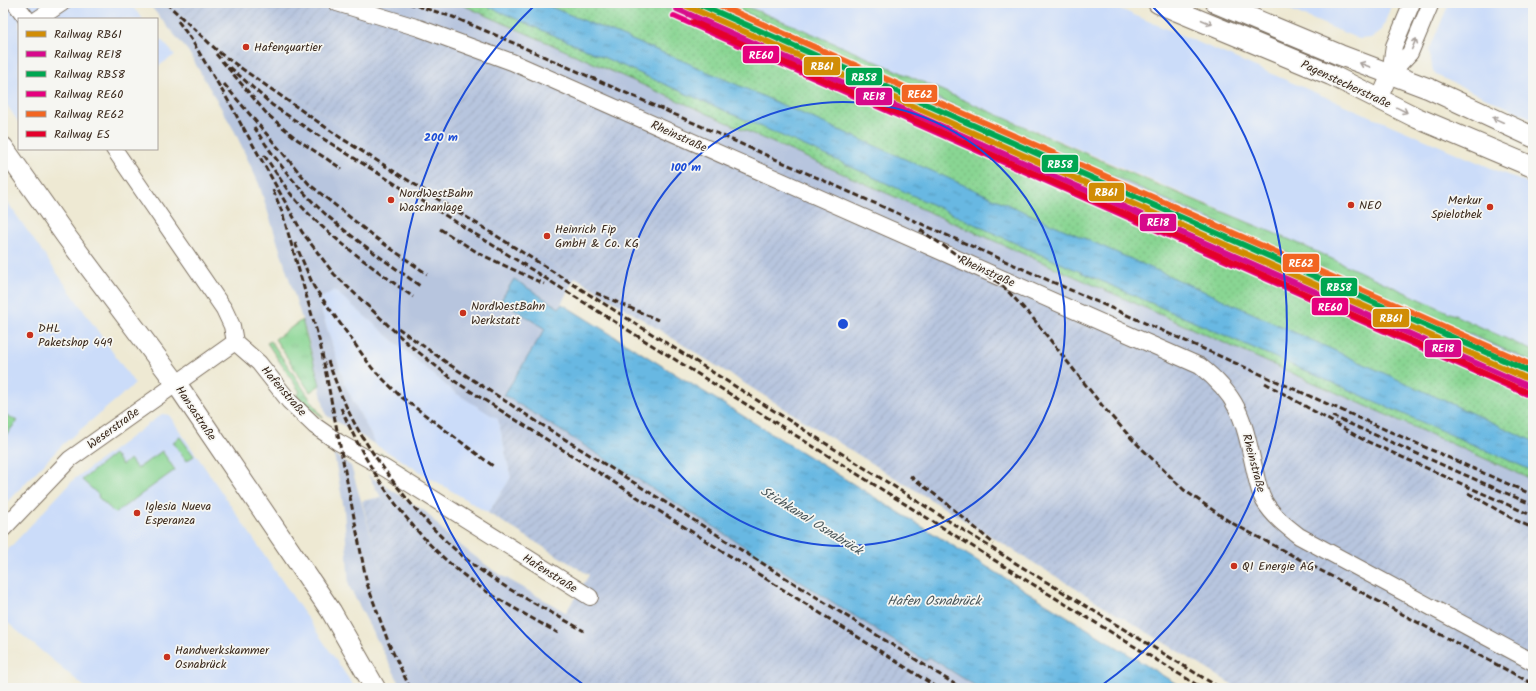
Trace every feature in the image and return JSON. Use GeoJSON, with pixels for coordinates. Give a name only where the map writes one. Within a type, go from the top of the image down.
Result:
{"type":"FeatureCollection","features":[{"type":"Feature","properties":{"kind":"main road","name":"Pagenstecherstraße"},"geometry":{"type":"LineString","coordinates":[[1158,3],[1331,75],[1417,118],[1533,167]]}},
{"type":"Feature","properties":{"kind":"main road","name":"Pagenstecherstraße"},"geometry":{"type":"LineString","coordinates":[[1216,3],[1340,55],[1430,89],[1533,137]]}},
{"type":"Feature","properties":{"kind":"main road","name":"Hansastraße"},"geometry":{"type":"LineString","coordinates":[[3,147],[66,236],[176,383],[331,611],[375,688]]}},
{"type":"Feature","properties":{"kind":"street"},"geometry":{"type":"LineString","coordinates":[[15,3],[26,18]]}},
{"type":"Feature","properties":{"kind":"street"},"geometry":{"type":"LineString","coordinates":[[40,18],[62,3]]}},
{"type":"Feature","properties":{"kind":"street","name":"Rheinstraße"},"geometry":{"type":"LineString","coordinates":[[337,3],[419,28],[512,62],[1200,366],[1228,391],[1238,408],[1246,430],[1257,480],[1264,501],[1280,521],[1299,536],[1533,662]]}},
{"type":"Feature","properties":{"kind":"street"},"geometry":{"type":"LineString","coordinates":[[1379,99],[1390,74],[1394,46],[1412,3]]}},
{"type":"Feature","properties":{"kind":"street"},"geometry":{"type":"LineString","coordinates":[[1390,74],[1410,53],[1431,3]]}},
{"type":"Feature","properties":{"kind":"street"},"geometry":{"type":"LineString","coordinates":[[115,150],[224,309],[232,326],[235,342]]}},
{"type":"Feature","properties":{"kind":"street","name":"Weserstraße"},"geometry":{"type":"LineString","coordinates":[[3,528],[70,459],[176,383],[214,359],[235,342]]}},
{"type":"Feature","properties":{"kind":"street","name":"Hafenstraße"},"geometry":{"type":"LineString","coordinates":[[235,342],[259,363],[289,401],[315,426],[338,442],[386,469],[590,597]]}},
{"type":"Feature","properties":{"kind":"shaded area"},"geometry":{"type":"Polygon","coordinates":[[[3,3],[129,3],[142,18],[18,18],[18,122],[3,99],[3,3]]]}},
{"type":"Feature","properties":{"kind":"shaded area"},"geometry":{"type":"Polygon","coordinates":[[[148,3],[173,3],[218,48],[311,106],[438,191],[575,277],[559,308],[514,279],[501,300],[546,329],[504,395],[926,661],[929,657],[979,688],[950,688],[821,608],[814,619],[652,515],[454,392],[334,290],[318,300],[345,385],[376,445],[326,415],[308,338],[259,184],[235,132],[188,51],[148,3]]]}},
{"type":"Feature","properties":{"kind":"shaded area"},"geometry":{"type":"Polygon","coordinates":[[[173,3],[367,3],[445,27],[497,46],[1214,362],[1354,442],[1443,484],[1513,527],[1533,536],[1533,688],[1238,688],[889,474],[438,191],[311,106],[218,48],[173,3]]]}},
{"type":"Feature","properties":{"kind":"shaded area"},"geometry":{"type":"Polygon","coordinates":[[[367,3],[458,3],[1533,480],[1533,536],[1513,527],[1443,484],[1354,442],[1214,362],[497,46],[445,27],[367,3]]]}},
{"type":"Feature","properties":{"kind":"shaded area"},"geometry":{"type":"Polygon","coordinates":[[[658,3],[723,3],[1533,362],[1533,390],[658,3]]]}},
{"type":"Feature","properties":{"kind":"shaded area"},"geometry":{"type":"Polygon","coordinates":[[[738,3],[1106,3],[1533,186],[1533,351],[1295,242],[738,3]]]}},
{"type":"Feature","properties":{"kind":"shaded area"},"geometry":{"type":"Polygon","coordinates":[[[1274,3],[1392,3],[1382,30],[1372,38],[1359,39],[1274,3]]]}},
{"type":"Feature","properties":{"kind":"shaded area"},"geometry":{"type":"Polygon","coordinates":[[[1449,3],[1533,3],[1533,119],[1438,76],[1433,71],[1429,51],[1449,3]]]}},
{"type":"Feature","properties":{"kind":"shaded area"},"geometry":{"type":"Polygon","coordinates":[[[158,36],[175,55],[158,66],[158,36]]]}},
{"type":"Feature","properties":{"kind":"shaded area"},"geometry":{"type":"Polygon","coordinates":[[[3,196],[135,384],[62,445],[3,506],[3,196]]]}},
{"type":"Feature","properties":{"kind":"shaded area"},"geometry":{"type":"Polygon","coordinates":[[[334,289],[454,392],[498,418],[511,478],[488,513],[376,445],[345,385],[318,300],[334,289]]]}},
{"type":"Feature","properties":{"kind":"shaded area"},"geometry":{"type":"Polygon","coordinates":[[[162,414],[169,415],[355,688],[86,688],[3,619],[3,555],[73,480],[162,414]]]}},
{"type":"Feature","properties":{"kind":"shaded area"},"geometry":{"type":"Polygon","coordinates":[[[498,418],[814,618],[821,608],[950,688],[428,688],[400,626],[373,543],[362,501],[381,497],[416,540],[460,581],[591,657],[597,654],[593,628],[566,612],[589,575],[488,513],[511,478],[498,418]]]}},
{"type":"Feature","properties":{"kind":"shaded area"},"geometry":{"type":"Polygon","coordinates":[[[334,454],[351,466],[373,543],[400,626],[428,688],[402,688],[349,586],[344,509],[334,454]]]}},
{"type":"Feature","properties":{"kind":"shaded area"},"geometry":{"type":"Polygon","coordinates":[[[368,475],[426,512],[447,535],[494,571],[593,628],[597,654],[591,657],[460,581],[416,540],[381,497],[368,475]]]}},
{"type":"Feature","properties":{"kind":"green space"},"geometry":{"type":"Polygon","coordinates":[[[458,3],[658,3],[1533,390],[1533,480],[458,3]]]}},
{"type":"Feature","properties":{"kind":"green space"},"geometry":{"type":"Polygon","coordinates":[[[723,3],[738,3],[797,27],[1130,173],[1295,242],[1533,351],[1533,362],[723,3]]]}},
{"type":"Feature","properties":{"kind":"green space"},"geometry":{"type":"Polygon","coordinates":[[[302,320],[320,385],[310,392],[275,339],[302,320]]]}},
{"type":"Feature","properties":{"kind":"green space"},"geometry":{"type":"Polygon","coordinates":[[[271,341],[323,418],[296,395],[300,392],[267,343],[271,341]]]}},
{"type":"Feature","properties":{"kind":"green space"},"geometry":{"type":"Polygon","coordinates":[[[3,413],[17,421],[3,439],[3,413]]]}},
{"type":"Feature","properties":{"kind":"green space"},"geometry":{"type":"Polygon","coordinates":[[[180,437],[194,456],[186,461],[173,442],[180,437]]]}},
{"type":"Feature","properties":{"kind":"green space"},"geometry":{"type":"Polygon","coordinates":[[[162,451],[175,470],[115,513],[98,497],[99,495],[82,480],[114,454],[122,465],[130,459],[137,469],[162,451]]]}},
{"type":"Feature","properties":{"kind":"green space"},"geometry":{"type":"Polygon","coordinates":[[[380,453],[406,469],[404,472],[383,459],[380,453]]]}},
{"type":"Feature","properties":{"kind":"water"},"geometry":{"type":"Polygon","coordinates":[[[480,3],[541,3],[681,60],[1217,297],[1533,441],[1533,471],[1017,244],[832,158],[480,3]]]}},
{"type":"Feature","properties":{"kind":"water","name":"Hafen Osnabrück"},"geometry":{"type":"Polygon","coordinates":[[[514,279],[559,308],[562,304],[1183,688],[979,688],[929,657],[926,661],[504,395],[545,329],[501,300],[514,279]]]}},
{"type":"Feature","properties":{"kind":"railway"},"geometry":{"type":"LineString","coordinates":[[166,3],[221,54],[341,138],[1017,564],[1220,688]]}},
{"type":"Feature","properties":{"kind":"railway"},"geometry":{"type":"LineString","coordinates":[[408,3],[453,17],[493,34],[1533,495]]}},
{"type":"Feature","properties":{"kind":"railway"},"geometry":{"type":"LineString","coordinates":[[178,21],[191,39],[232,107],[245,132]]}},
{"type":"Feature","properties":{"kind":"railway"},"geometry":{"type":"LineString","coordinates":[[216,54],[267,114],[298,140],[342,169]]}},
{"type":"Feature","properties":{"kind":"railway"},"geometry":{"type":"LineString","coordinates":[[230,67],[272,105],[311,131],[1026,580],[1202,688]]}},
{"type":"Feature","properties":{"kind":"railway"},"geometry":{"type":"LineString","coordinates":[[224,84],[309,184],[373,236],[427,274]]}},
{"type":"Feature","properties":{"kind":"railway"},"geometry":{"type":"LineString","coordinates":[[243,127],[302,232],[334,274],[407,343],[456,382],[938,688]]}},
{"type":"Feature","properties":{"kind":"railway"},"geometry":{"type":"LineString","coordinates":[[254,127],[290,176],[320,209],[352,236],[420,286]]}},
{"type":"Feature","properties":{"kind":"railway"},"geometry":{"type":"LineString","coordinates":[[264,155],[290,193],[317,221],[348,248],[413,297]]}},
{"type":"Feature","properties":{"kind":"railway"},"geometry":{"type":"LineString","coordinates":[[273,190],[282,212],[320,343],[367,584],[389,644],[410,688]]}},
{"type":"Feature","properties":{"kind":"railway"},"geometry":{"type":"LineString","coordinates":[[440,229],[480,254],[544,284]]}},
{"type":"Feature","properties":{"kind":"railway"},"geometry":{"type":"LineString","coordinates":[[920,230],[1002,285],[1032,317],[1104,408],[1132,439],[1184,490],[1230,522],[1533,684]]}},
{"type":"Feature","properties":{"kind":"railway"},"geometry":{"type":"LineString","coordinates":[[295,243],[314,287],[372,368],[400,396],[493,466]]}},
{"type":"Feature","properties":{"kind":"railway"},"geometry":{"type":"LineString","coordinates":[[596,293],[658,320]]}},
{"type":"Feature","properties":{"kind":"railway"},"geometry":{"type":"LineString","coordinates":[[398,328],[450,365],[539,423],[961,688]]}},
{"type":"Feature","properties":{"kind":"railway"},"geometry":{"type":"LineString","coordinates":[[328,361],[342,398],[371,451],[412,505],[427,522],[459,553],[475,566],[514,592],[584,631]]}},
{"type":"Feature","properties":{"kind":"railway"},"geometry":{"type":"LineString","coordinates":[[1265,383],[1362,439],[1533,516]]}},
{"type":"Feature","properties":{"kind":"railway"},"geometry":{"type":"LineString","coordinates":[[341,408],[364,455],[392,500],[426,540],[445,559],[487,592],[558,633]]}},
{"type":"Feature","properties":{"kind":"railway"},"geometry":{"type":"LineString","coordinates":[[1332,416],[1533,505]]}},
{"type":"Feature","properties":{"kind":"railway"},"geometry":{"type":"LineString","coordinates":[[910,476],[945,502],[994,544]]}},
{"type":"Feature","properties":{"kind":"railway"},"geometry":{"type":"LineString","coordinates":[[1468,493],[1515,520],[1533,528]]}},
{"type":"Feature","properties":{"kind":"rail line","name":"RB61"},"geometry":{"type":"LineString","coordinates":[[680,3],[1533,381]]}},
{"type":"Feature","properties":{"kind":"rail line","name":"RB58"},"geometry":{"type":"LineString","coordinates":[[697,3],[1533,373]]}},
{"type":"Feature","properties":{"kind":"rail line","name":"RE62"},"geometry":{"type":"LineString","coordinates":[[715,3],[1533,366]]}},
{"type":"Feature","properties":{"kind":"rail line","name":"RE18"},"geometry":{"type":"LineString","coordinates":[[677,9],[1530,387]]}},
{"type":"Feature","properties":{"kind":"rail line","name":"RE60"},"geometry":{"type":"LineString","coordinates":[[674,16],[1527,394]]}},
{"type":"Feature","properties":{"kind":"rail line","name":"ES"},"geometry":{"type":"LineString","coordinates":[[693,22],[1524,391]]}},
{"type":"Feature","properties":{"kind":"place","name":"Hafenquartier"},"geometry":{"type":"Point","coordinates":[246,47]}},
{"type":"Feature","properties":{"kind":"place","name":"NordWestBahn Waschanlage"},"geometry":{"type":"Point","coordinates":[391,200]}},
{"type":"Feature","properties":{"kind":"place","name":"NEO"},"geometry":{"type":"Point","coordinates":[1351,205]}},
{"type":"Feature","properties":{"kind":"place","name":"Merkur Spielothek"},"geometry":{"type":"Point","coordinates":[1490,207]}},
{"type":"Feature","properties":{"kind":"place","name":"Heinrich Fip GmbH & Co. KG"},"geometry":{"type":"Point","coordinates":[547,236]}},
{"type":"Feature","properties":{"kind":"place","name":"NordWestBahn Werkstatt"},"geometry":{"type":"Point","coordinates":[463,313]}},
{"type":"Feature","properties":{"kind":"place","name":"DHL Paketshop 449"},"geometry":{"type":"Point","coordinates":[30,335]}},
{"type":"Feature","properties":{"kind":"place","name":"Iglesia Nueva Esperanza"},"geometry":{"type":"Point","coordinates":[137,513]}},
{"type":"Feature","properties":{"kind":"place","name":"Q1 Energie AG"},"geometry":{"type":"Point","coordinates":[1234,566]}},
{"type":"Feature","properties":{"kind":"place","name":"Handwerkskammer Osnabrück"},"geometry":{"type":"Point","coordinates":[167,657]}},
{"type":"Feature","properties":{"kind":"water label","name":"Stichkanal Osnabrück"},"geometry":{"type":"Point","coordinates":[812,520]}}]}
